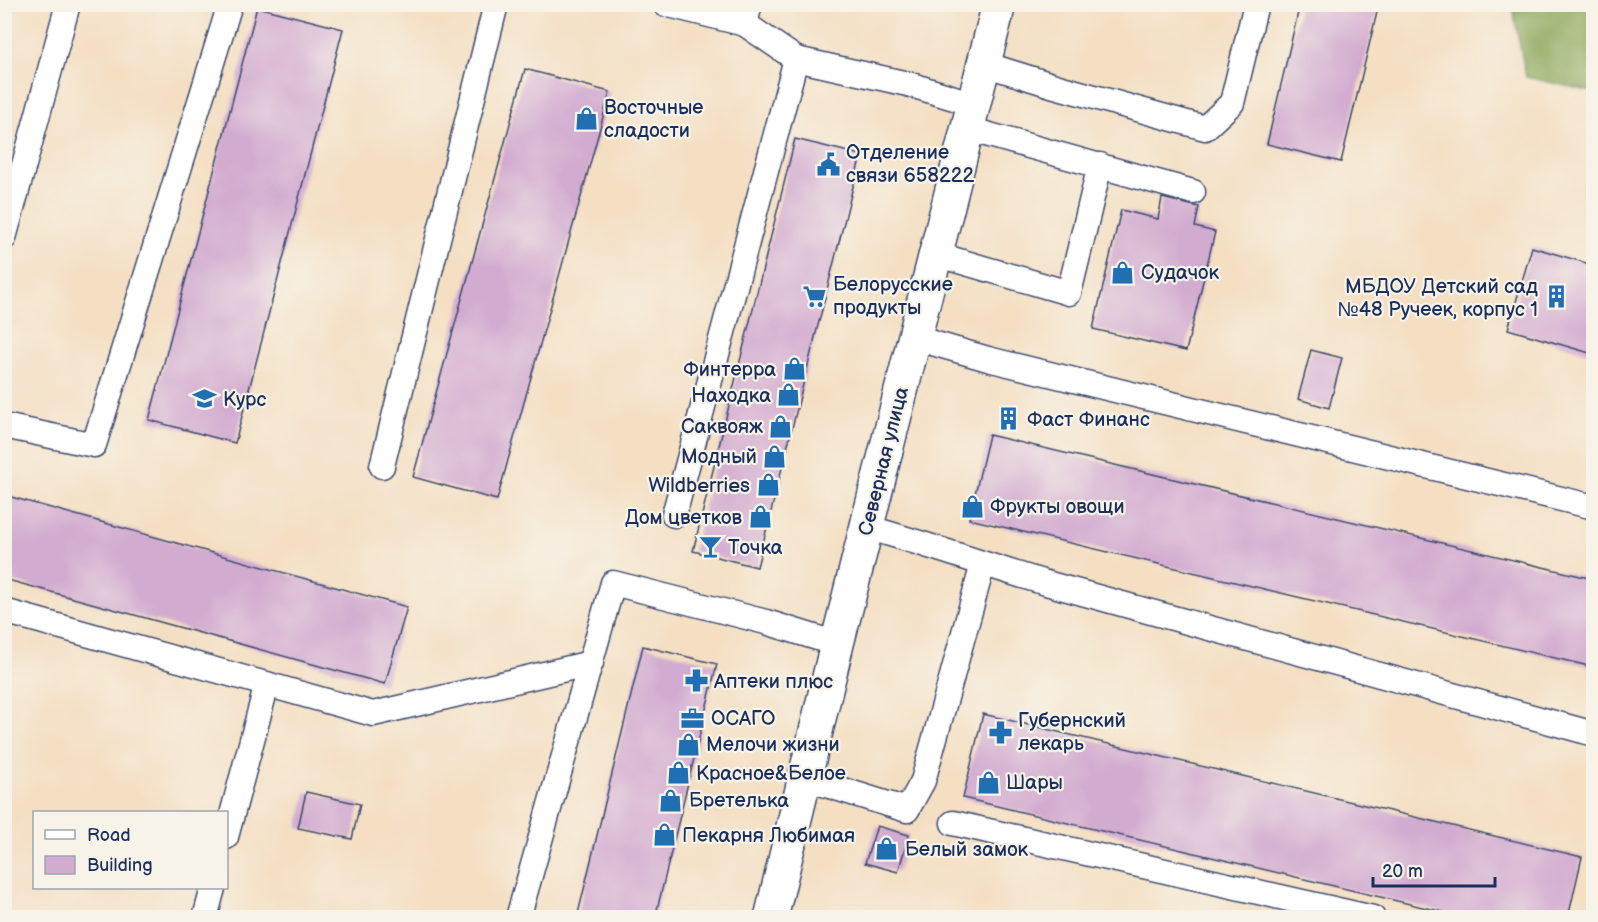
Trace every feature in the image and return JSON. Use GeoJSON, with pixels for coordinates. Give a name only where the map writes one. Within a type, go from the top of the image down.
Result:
{"type":"FeatureCollection","features":[{"type":"Feature","properties":{"kind":"main road","name":"Северная улица"},"geometry":{"type":"LineString","coordinates":[[771,918],[866,527],[999,4]]}},
{"type":"Feature","properties":{"kind":"lane"},"geometry":{"type":"LineString","coordinates":[[4,238],[68,4]]}},
{"type":"Feature","properties":{"kind":"lane"},"geometry":{"type":"LineString","coordinates":[[4,426],[94,445],[230,4]]}},
{"type":"Feature","properties":{"kind":"lane"},"geometry":{"type":"LineString","coordinates":[[382,466],[496,4]]}},
{"type":"Feature","properties":{"kind":"lane"},"geometry":{"type":"LineString","coordinates":[[665,4],[748,14],[796,59],[908,84],[971,116],[1100,165],[1193,192]]}},
{"type":"Feature","properties":{"kind":"lane"},"geometry":{"type":"LineString","coordinates":[[984,64],[1055,87],[1205,128],[1232,104],[1256,4]]}},
{"type":"Feature","properties":{"kind":"lane"},"geometry":{"type":"LineString","coordinates":[[674,515],[796,59]]}},
{"type":"Feature","properties":{"kind":"lane"},"geometry":{"type":"LineString","coordinates":[[935,254],[1069,293],[1100,165]]}},
{"type":"Feature","properties":{"kind":"lane"},"geometry":{"type":"LineString","coordinates":[[915,339],[988,359],[1593,507]]}},
{"type":"Feature","properties":{"kind":"lane"},"geometry":{"type":"LineString","coordinates":[[866,527],[940,548],[983,564],[1593,735]]}},
{"type":"Feature","properties":{"kind":"lane"},"geometry":{"type":"LineString","coordinates":[[804,778],[907,810],[923,781],[983,564]]}},
{"type":"Feature","properties":{"kind":"lane"},"geometry":{"type":"LineString","coordinates":[[518,918],[613,583],[766,622],[837,644]]}},
{"type":"Feature","properties":{"kind":"lane"},"geometry":{"type":"LineString","coordinates":[[4,611],[373,714],[591,663]]}},
{"type":"Feature","properties":{"kind":"lane"},"geometry":{"type":"LineString","coordinates":[[228,830],[267,684]]}},
{"type":"Feature","properties":{"kind":"lane"},"geometry":{"type":"LineString","coordinates":[[952,823],[1373,918]]}},
{"type":"Feature","properties":{"kind":"lane"},"geometry":{"type":"LineString","coordinates":[[205,918],[213,889]]}},
{"type":"Feature","properties":{"kind":"green space"},"geometry":{"type":"Polygon","coordinates":[[[1512,5],[1593,5],[1593,92],[1526,77],[1512,5]]]}},
{"type":"Feature","properties":{"kind":"building"},"geometry":{"type":"Polygon","coordinates":[[[1300,4],[1379,4],[1341,162],[1267,144],[1300,4]]]}},
{"type":"Feature","properties":{"kind":"building"},"geometry":{"type":"Polygon","coordinates":[[[257,7],[343,29],[235,443],[149,420],[257,7]]]}},
{"type":"Feature","properties":{"kind":"building"},"geometry":{"type":"Polygon","coordinates":[[[525,69],[610,92],[497,500],[413,477],[525,69]]]}},
{"type":"Feature","properties":{"kind":"building"},"geometry":{"type":"Polygon","coordinates":[[[795,139],[861,155],[757,567],[693,551],[795,139]]]}},
{"type":"Feature","properties":{"kind":"building"},"geometry":{"type":"Polygon","coordinates":[[[1162,198],[1199,207],[1195,227],[1215,232],[1186,351],[1093,329],[1121,210],[1158,219],[1162,198]]]}},
{"type":"Feature","properties":{"kind":"building","name":"МБДОУ Детский сад №48 Ручеек, корпус 1"},"geometry":{"type":"Polygon","coordinates":[[[1532,247],[1593,265],[1593,354],[1508,329],[1532,247]]]}},
{"type":"Feature","properties":{"kind":"building"},"geometry":{"type":"Polygon","coordinates":[[[1311,350],[1342,358],[1329,408],[1298,399],[1311,350]]]}},
{"type":"Feature","properties":{"kind":"building"},"geometry":{"type":"Polygon","coordinates":[[[989,435],[1593,579],[1593,667],[969,519],[989,435]]]}},
{"type":"Feature","properties":{"kind":"building"},"geometry":{"type":"Polygon","coordinates":[[[4,495],[407,607],[385,684],[4,579],[4,495]]]}},
{"type":"Feature","properties":{"kind":"building"},"geometry":{"type":"Polygon","coordinates":[[[643,646],[717,664],[655,918],[577,918],[643,646]]]}},
{"type":"Feature","properties":{"kind":"building"},"geometry":{"type":"Polygon","coordinates":[[[983,714],[1582,857],[1568,918],[1469,918],[963,798],[983,714]]]}},
{"type":"Feature","properties":{"kind":"building"},"geometry":{"type":"Polygon","coordinates":[[[306,792],[360,804],[352,839],[298,828],[306,792]]]}},
{"type":"Feature","properties":{"kind":"building","name":"Белый замок"},"geometry":{"type":"Polygon","coordinates":[[[877,826],[909,835],[898,872],[865,863],[877,826]]]}},
{"type":"Feature","properties":{"kind":"place","name":"Восточные сладости"},"geometry":{"type":"Point","coordinates":[586,119]}},
{"type":"Feature","properties":{"kind":"place","name":"Отделение связи 658222"},"geometry":{"type":"Point","coordinates":[828,164]}},
{"type":"Feature","properties":{"kind":"place","name":"Судачок"},"geometry":{"type":"Point","coordinates":[1123,272]}},
{"type":"Feature","properties":{"kind":"place","name":"Белорусские продукты"},"geometry":{"type":"Point","coordinates":[815,296]}},
{"type":"Feature","properties":{"kind":"place","name":"МБДОУ Детский сад №48 Ручеек, корпус 1"},"geometry":{"type":"Point","coordinates":[1556,297]}},
{"type":"Feature","properties":{"kind":"place","name":"Финтерра"},"geometry":{"type":"Point","coordinates":[794,369]}},
{"type":"Feature","properties":{"kind":"place","name":"Находка"},"geometry":{"type":"Point","coordinates":[789,395]}},
{"type":"Feature","properties":{"kind":"place","name":"Курс"},"geometry":{"type":"Point","coordinates":[205,399]}},
{"type":"Feature","properties":{"kind":"place","name":"Фаст Финанс"},"geometry":{"type":"Point","coordinates":[1009,419]}},
{"type":"Feature","properties":{"kind":"place","name":"Саквояж"},"geometry":{"type":"Point","coordinates":[781,426]}},
{"type":"Feature","properties":{"kind":"place","name":"Модный"},"geometry":{"type":"Point","coordinates":[775,456]}},
{"type":"Feature","properties":{"kind":"place","name":"Wildberries"},"geometry":{"type":"Point","coordinates":[768,485]}},
{"type":"Feature","properties":{"kind":"place","name":"Фрукты овощи"},"geometry":{"type":"Point","coordinates":[972,506]}},
{"type":"Feature","properties":{"kind":"place","name":"Дом цветков"},"geometry":{"type":"Point","coordinates":[760,517]}},
{"type":"Feature","properties":{"kind":"place","name":"Точка"},"geometry":{"type":"Point","coordinates":[710,547]}},
{"type":"Feature","properties":{"kind":"place","name":"Аптеки плюс"},"geometry":{"type":"Point","coordinates":[696,681]}},
{"type":"Feature","properties":{"kind":"place","name":"ОСАГО"},"geometry":{"type":"Point","coordinates":[693,718]}},
{"type":"Feature","properties":{"kind":"place","name":"Губернский лекарь"},"geometry":{"type":"Point","coordinates":[1000,732]}},
{"type":"Feature","properties":{"kind":"place","name":"Мелочи жизни"},"geometry":{"type":"Point","coordinates":[688,744]}},
{"type":"Feature","properties":{"kind":"place","name":"Красное&Белое"},"geometry":{"type":"Point","coordinates":[678,773]}},
{"type":"Feature","properties":{"kind":"place","name":"Шары"},"geometry":{"type":"Point","coordinates":[988,782]}},
{"type":"Feature","properties":{"kind":"place","name":"Бретелька"},"geometry":{"type":"Point","coordinates":[671,800]}},
{"type":"Feature","properties":{"kind":"place","name":"Пекарня Любимая"},"geometry":{"type":"Point","coordinates":[664,835]}},
{"type":"Feature","properties":{"kind":"place","name":"Белый замок"},"geometry":{"type":"Point","coordinates":[887,849]}}]}
